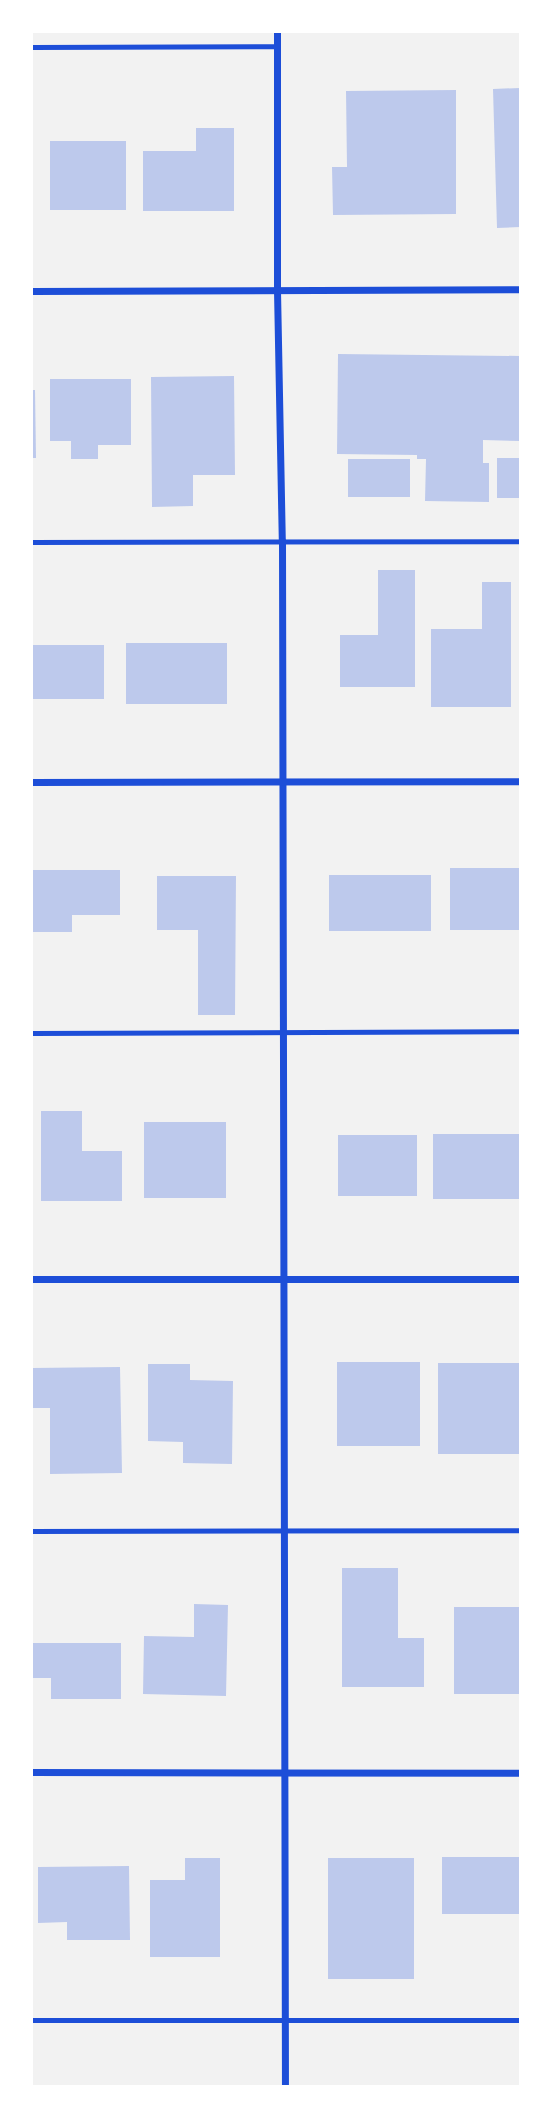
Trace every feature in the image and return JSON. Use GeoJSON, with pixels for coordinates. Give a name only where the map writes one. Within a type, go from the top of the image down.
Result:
{"type":"FeatureCollection","features":[{"type":"Feature","properties":{"kind":"street"},"geometry":{"type":"LineString","coordinates":[[277,32],[277,290],[282,541],[285,2087]]}},
{"type":"Feature","properties":{"kind":"street"},"geometry":{"type":"LineString","coordinates":[[32,291],[520,289]]}},
{"type":"Feature","properties":{"kind":"street"},"geometry":{"type":"LineString","coordinates":[[32,782],[520,781]]}},
{"type":"Feature","properties":{"kind":"street"},"geometry":{"type":"LineString","coordinates":[[32,1279],[520,1279]]}},
{"type":"Feature","properties":{"kind":"street"},"geometry":{"type":"LineString","coordinates":[[32,1772],[520,1773]]}},
{"type":"Feature","properties":{"kind":"lane"},"geometry":{"type":"LineString","coordinates":[[32,47],[277,46]]}},
{"type":"Feature","properties":{"kind":"lane"},"geometry":{"type":"LineString","coordinates":[[32,542],[520,541]]}},
{"type":"Feature","properties":{"kind":"lane"},"geometry":{"type":"LineString","coordinates":[[32,1033],[520,1031]]}},
{"type":"Feature","properties":{"kind":"lane"},"geometry":{"type":"LineString","coordinates":[[32,1531],[520,1530]]}},
{"type":"Feature","properties":{"kind":"lane"},"geometry":{"type":"LineString","coordinates":[[32,2020],[520,2020]]}},
{"type":"Feature","properties":{"kind":"building"},"geometry":{"type":"Polygon","coordinates":[[[520,88],[520,227],[497,228],[493,89],[520,88]]]}},
{"type":"Feature","properties":{"kind":"building"},"geometry":{"type":"Polygon","coordinates":[[[456,90],[456,214],[333,215],[332,167],[347,167],[346,91],[456,90]]]}},
{"type":"Feature","properties":{"kind":"building"},"geometry":{"type":"Polygon","coordinates":[[[196,128],[234,128],[234,211],[143,211],[143,151],[196,151],[196,128]]]}},
{"type":"Feature","properties":{"kind":"building"},"geometry":{"type":"Polygon","coordinates":[[[50,141],[126,141],[126,210],[50,210],[50,141]]]}},
{"type":"Feature","properties":{"kind":"building"},"geometry":{"type":"Polygon","coordinates":[[[338,354],[520,356],[520,441],[483,440],[483,463],[489,463],[489,502],[425,501],[426,459],[417,459],[417,455],[337,454],[338,354]]]}},
{"type":"Feature","properties":{"kind":"building"},"geometry":{"type":"Polygon","coordinates":[[[234,376],[235,475],[193,475],[193,506],[152,507],[151,377],[234,376]]]}},
{"type":"Feature","properties":{"kind":"building"},"geometry":{"type":"Polygon","coordinates":[[[50,379],[131,379],[131,445],[98,445],[98,459],[71,459],[71,441],[50,441],[50,379]]]}},
{"type":"Feature","properties":{"kind":"building"},"geometry":{"type":"Polygon","coordinates":[[[32,390],[35,390],[36,458],[32,458],[32,390]]]}},
{"type":"Feature","properties":{"kind":"building"},"geometry":{"type":"Polygon","coordinates":[[[497,458],[520,458],[520,498],[497,498],[497,458]]]}},
{"type":"Feature","properties":{"kind":"building"},"geometry":{"type":"Polygon","coordinates":[[[348,459],[410,459],[410,497],[348,497],[348,459]]]}},
{"type":"Feature","properties":{"kind":"building"},"geometry":{"type":"Polygon","coordinates":[[[378,570],[415,570],[415,687],[340,687],[340,635],[378,635],[378,570]]]}},
{"type":"Feature","properties":{"kind":"building"},"geometry":{"type":"Polygon","coordinates":[[[482,582],[511,582],[511,707],[431,707],[431,629],[482,629],[482,582]]]}},
{"type":"Feature","properties":{"kind":"building"},"geometry":{"type":"Polygon","coordinates":[[[126,643],[227,643],[227,704],[126,704],[126,643]]]}},
{"type":"Feature","properties":{"kind":"building"},"geometry":{"type":"Polygon","coordinates":[[[32,645],[104,645],[104,699],[32,699],[32,645]]]}},
{"type":"Feature","properties":{"kind":"building"},"geometry":{"type":"Polygon","coordinates":[[[450,868],[520,868],[520,930],[450,930],[450,868]]]}},
{"type":"Feature","properties":{"kind":"building"},"geometry":{"type":"Polygon","coordinates":[[[32,870],[120,870],[120,915],[72,915],[72,932],[32,932],[32,870]]]}},
{"type":"Feature","properties":{"kind":"building"},"geometry":{"type":"Polygon","coordinates":[[[329,875],[431,875],[431,931],[329,931],[329,875]]]}},
{"type":"Feature","properties":{"kind":"building"},"geometry":{"type":"Polygon","coordinates":[[[157,876],[236,876],[235,1015],[198,1015],[198,930],[157,930],[157,876]]]}},
{"type":"Feature","properties":{"kind":"building"},"geometry":{"type":"Polygon","coordinates":[[[41,1111],[82,1111],[82,1151],[122,1151],[122,1201],[41,1201],[41,1111]]]}},
{"type":"Feature","properties":{"kind":"building"},"geometry":{"type":"Polygon","coordinates":[[[144,1122],[226,1122],[226,1198],[144,1198],[144,1122]]]}},
{"type":"Feature","properties":{"kind":"building"},"geometry":{"type":"Polygon","coordinates":[[[433,1134],[520,1134],[520,1199],[433,1199],[433,1134]]]}},
{"type":"Feature","properties":{"kind":"building"},"geometry":{"type":"Polygon","coordinates":[[[338,1135],[417,1135],[417,1196],[338,1196],[338,1135]]]}},
{"type":"Feature","properties":{"kind":"building"},"geometry":{"type":"Polygon","coordinates":[[[337,1362],[420,1362],[420,1446],[337,1446],[337,1362]]]}},
{"type":"Feature","properties":{"kind":"building"},"geometry":{"type":"Polygon","coordinates":[[[438,1363],[520,1363],[520,1454],[438,1454],[438,1363]]]}},
{"type":"Feature","properties":{"kind":"building"},"geometry":{"type":"Polygon","coordinates":[[[148,1364],[190,1364],[190,1380],[233,1381],[232,1464],[183,1463],[183,1442],[148,1441],[148,1364]]]}},
{"type":"Feature","properties":{"kind":"building"},"geometry":{"type":"Polygon","coordinates":[[[120,1367],[122,1473],[50,1474],[50,1408],[32,1408],[32,1368],[120,1367]]]}},
{"type":"Feature","properties":{"kind":"building"},"geometry":{"type":"Polygon","coordinates":[[[342,1568],[398,1568],[398,1638],[424,1638],[424,1687],[342,1687],[342,1568]]]}},
{"type":"Feature","properties":{"kind":"building"},"geometry":{"type":"Polygon","coordinates":[[[194,1604],[228,1605],[226,1696],[143,1694],[144,1636],[194,1637],[194,1604]]]}},
{"type":"Feature","properties":{"kind":"building"},"geometry":{"type":"Polygon","coordinates":[[[454,1607],[520,1607],[520,1694],[454,1694],[454,1607]]]}},
{"type":"Feature","properties":{"kind":"building"},"geometry":{"type":"Polygon","coordinates":[[[32,1643],[121,1643],[121,1699],[51,1699],[51,1678],[32,1678],[32,1643]]]}},
{"type":"Feature","properties":{"kind":"building"},"geometry":{"type":"Polygon","coordinates":[[[442,1857],[520,1857],[520,1914],[442,1914],[442,1857]]]}},
{"type":"Feature","properties":{"kind":"building"},"geometry":{"type":"Polygon","coordinates":[[[185,1858],[220,1858],[220,1957],[150,1957],[150,1880],[185,1880],[185,1858]]]}},
{"type":"Feature","properties":{"kind":"building"},"geometry":{"type":"Polygon","coordinates":[[[328,1858],[414,1858],[414,1979],[328,1979],[328,1858]]]}},
{"type":"Feature","properties":{"kind":"building"},"geometry":{"type":"Polygon","coordinates":[[[129,1866],[130,1940],[67,1940],[67,1922],[38,1923],[38,1867],[129,1866]]]}}]}
